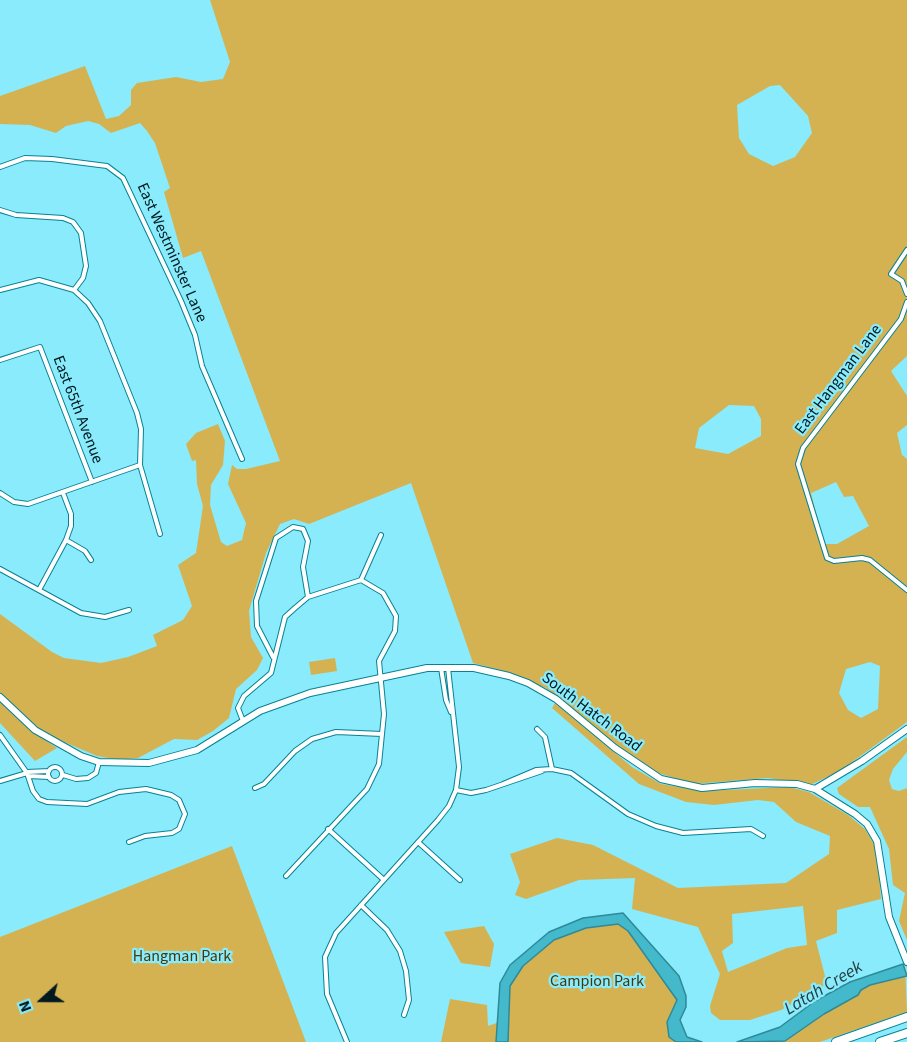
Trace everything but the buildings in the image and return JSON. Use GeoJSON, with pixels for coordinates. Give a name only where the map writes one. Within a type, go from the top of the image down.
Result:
{"type":"FeatureCollection","features":[{"type":"Feature","properties":{"kind":"highway"},"geometry":{"type":"LineString","coordinates":[[836,1042],[907,1017]]}},
{"type":"Feature","properties":{"kind":"highway"},"geometry":{"type":"LineString","coordinates":[[880,1042],[907,1033]]}},
{"type":"Feature","properties":{"kind":"main road","name":"South Hatch Road"},"geometry":{"type":"LineString","coordinates":[[0,697],[35,730],[52,742],[99,762],[149,763],[183,755],[243,721],[291,699],[381,676],[445,668],[483,670],[528,683],[556,699],[639,766],[671,782],[702,788],[783,783],[815,789],[855,814],[872,831],[881,854],[889,917],[907,962]]}},
{"type":"Feature","properties":{"kind":"main road"},"geometry":{"type":"LineString","coordinates":[[815,789],[862,761],[907,729]]}},
{"type":"Feature","properties":{"kind":"street","name":"East Westminster Lane"},"geometry":{"type":"LineString","coordinates":[[0,167],[25,158],[108,166],[129,185],[181,301],[195,335],[202,366],[242,459]]}},
{"type":"Feature","properties":{"kind":"street"},"geometry":{"type":"LineString","coordinates":[[0,210],[16,215],[63,218],[73,222],[81,233],[86,266],[83,278],[74,290]]}},
{"type":"Feature","properties":{"kind":"street"},"geometry":{"type":"LineString","coordinates":[[907,249],[891,274],[902,280],[907,294]]}},
{"type":"Feature","properties":{"kind":"street"},"geometry":{"type":"LineString","coordinates":[[0,290],[39,280],[74,290],[88,303],[100,321],[137,413],[141,429],[140,465],[160,534]]}},
{"type":"Feature","properties":{"kind":"street","name":"East Hangman Lane"},"geometry":{"type":"LineString","coordinates":[[907,302],[901,319],[803,448],[798,464],[827,558],[834,561],[862,558],[870,560],[907,590]]}},
{"type":"Feature","properties":{"kind":"street","name":"East 65th Avenue"},"geometry":{"type":"LineString","coordinates":[[0,360],[40,347],[92,482]]}},
{"type":"Feature","properties":{"kind":"street"},"geometry":{"type":"LineString","coordinates":[[0,493],[22,504],[63,493],[140,465]]}},
{"type":"Feature","properties":{"kind":"street"},"geometry":{"type":"LineString","coordinates":[[39,590],[71,526],[71,514],[63,493]]}},
{"type":"Feature","properties":{"kind":"street"},"geometry":{"type":"LineString","coordinates":[[274,658],[257,626],[256,601],[276,538],[293,527],[303,529],[308,541],[303,567],[309,597]]}},
{"type":"Feature","properties":{"kind":"street"},"geometry":{"type":"LineString","coordinates":[[361,580],[381,535]]}},
{"type":"Feature","properties":{"kind":"street"},"geometry":{"type":"LineString","coordinates":[[66,540],[85,551],[91,560]]}},
{"type":"Feature","properties":{"kind":"street"},"geometry":{"type":"LineString","coordinates":[[0,569],[67,606],[94,616],[105,617],[129,610]]}},
{"type":"Feature","properties":{"kind":"street"},"geometry":{"type":"LineString","coordinates":[[243,721],[238,708],[244,696],[271,672],[285,617],[309,597],[361,580],[383,592],[396,616],[395,631],[379,661],[384,714],[379,764],[367,789],[286,876]]}},
{"type":"Feature","properties":{"kind":"street"},"geometry":{"type":"LineString","coordinates":[[347,1042],[327,994],[325,957],[336,933],[449,806],[456,790],[459,767],[452,713],[446,700],[445,668]]}},
{"type":"Feature","properties":{"kind":"street"},"geometry":{"type":"LineString","coordinates":[[537,729],[545,737],[552,769]]}},
{"type":"Feature","properties":{"kind":"street"},"geometry":{"type":"LineString","coordinates":[[255,788],[264,784],[295,751],[312,739],[336,732],[382,734]]}},
{"type":"Feature","properties":{"kind":"street"},"geometry":{"type":"LineString","coordinates":[[0,735],[27,774],[33,791],[39,799],[47,802],[72,806],[87,804],[119,792],[146,789],[171,795],[179,800],[185,814],[179,829],[172,833],[145,836],[129,842]]}},
{"type":"Feature","properties":{"kind":"street"},"geometry":{"type":"LineString","coordinates":[[0,781],[58,767],[63,775],[76,779],[88,777],[96,773],[99,762]]}},
{"type":"Feature","properties":{"kind":"street"},"geometry":{"type":"LineString","coordinates":[[456,790],[471,793],[517,782],[543,770],[552,769],[571,773],[627,814],[656,826],[683,833],[751,829],[763,836]]}},
{"type":"Feature","properties":{"kind":"street"},"geometry":{"type":"LineString","coordinates":[[49,771],[49,777]]}},
{"type":"Feature","properties":{"kind":"street"},"geometry":{"type":"LineString","coordinates":[[27,774],[49,777],[56,781],[63,775]]}},
{"type":"Feature","properties":{"kind":"street"},"geometry":{"type":"LineString","coordinates":[[328,829],[384,880]]}},
{"type":"Feature","properties":{"kind":"street"},"geometry":{"type":"LineString","coordinates":[[418,842],[460,880]]}},
{"type":"Feature","properties":{"kind":"street"},"geometry":{"type":"LineString","coordinates":[[361,905],[387,930],[400,951],[406,971],[409,1000],[404,1015]]}},
{"type":"Feature","properties":{"kind":"green space"},"geometry":{"type":"Polygon","coordinates":[[[210,0],[907,0],[907,356],[891,371],[907,396],[907,425],[897,433],[902,455],[907,459],[907,722],[840,771],[810,785],[768,778],[694,784],[655,772],[630,757],[546,688],[500,670],[473,663],[411,483],[309,524],[294,519],[280,524],[266,553],[249,611],[251,637],[263,658],[257,670],[236,689],[229,718],[197,740],[174,739],[138,758],[119,760],[97,756],[43,733],[12,707],[0,694],[0,614],[52,652],[64,658],[101,663],[128,657],[157,646],[153,635],[183,620],[192,606],[178,565],[196,553],[203,506],[197,484],[196,460],[192,461],[186,444],[196,433],[218,424],[225,441],[223,465],[211,485],[210,505],[221,542],[227,546],[242,540],[246,523],[228,484],[232,465],[237,469],[246,469],[280,461],[201,251],[183,258],[164,192],[170,188],[155,143],[147,131],[140,123],[111,133],[99,124],[88,121],[66,126],[56,133],[30,125],[0,124],[0,96],[85,66],[106,119],[119,116],[131,105],[131,90],[137,83],[176,77],[201,82],[223,79],[230,62],[210,0]],[[780,85],[770,86],[737,105],[739,138],[749,154],[773,166],[795,157],[812,133],[808,116],[780,85]],[[729,405],[699,428],[695,448],[728,454],[761,436],[761,419],[754,406],[729,405]],[[836,482],[811,493],[824,544],[837,544],[869,526],[853,496],[844,497],[836,482]],[[870,662],[846,669],[839,693],[848,710],[861,718],[878,709],[880,666],[870,662]]]}},
{"type":"Feature","properties":{"kind":"green space"},"geometry":{"type":"Polygon","coordinates":[[[335,658],[337,671],[311,675],[309,662],[335,658]]]}},
{"type":"Feature","properties":{"kind":"green space"},"geometry":{"type":"Polygon","coordinates":[[[0,702],[30,730],[57,748],[35,761],[0,723],[0,702]]]}},
{"type":"Feature","properties":{"kind":"green space"},"geometry":{"type":"Polygon","coordinates":[[[555,703],[632,767],[661,784],[703,791],[789,787],[809,792],[848,815],[865,829],[874,844],[878,857],[881,899],[837,910],[837,933],[816,941],[827,984],[781,1010],[750,1020],[720,1020],[711,1013],[710,1006],[720,974],[698,927],[632,909],[635,878],[579,880],[526,899],[515,895],[520,882],[510,854],[557,838],[593,845],[678,888],[786,883],[829,854],[830,836],[796,822],[774,802],[758,800],[714,805],[686,802],[639,784],[552,708],[555,703]],[[803,906],[732,914],[733,943],[722,951],[728,972],[787,948],[807,945],[803,906]]]}},
{"type":"Feature","properties":{"kind":"green space"},"geometry":{"type":"Polygon","coordinates":[[[907,737],[907,752],[893,769],[889,780],[892,789],[899,791],[907,788],[907,940],[899,921],[905,893],[893,885],[889,849],[870,807],[858,807],[839,794],[837,788],[907,737]]]}},
{"type":"Feature","properties":{"kind":"green space","name":"Hangman Park"},"geometry":{"type":"Polygon","coordinates":[[[232,846],[306,1042],[0,1042],[0,937],[232,846]]]}},
{"type":"Feature","properties":{"kind":"green space","name":"Campion Park"},"geometry":{"type":"Polygon","coordinates":[[[619,919],[681,998],[675,1020],[690,1042],[441,1042],[450,999],[487,1005],[488,1026],[502,1021],[505,986],[517,965],[552,935],[619,919]]]}},
{"type":"Feature","properties":{"kind":"green space"},"geometry":{"type":"Polygon","coordinates":[[[484,926],[494,944],[490,967],[461,963],[444,932],[484,926]]]}},
{"type":"Feature","properties":{"kind":"green space"},"geometry":{"type":"Polygon","coordinates":[[[905,966],[907,1012],[820,1042],[759,1042],[867,980],[905,966]]]}},
{"type":"Feature","properties":{"kind":"water"},"geometry":{"type":"Polygon","coordinates":[[[623,913],[679,976],[686,996],[686,1007],[680,1020],[687,1037],[702,1042],[676,1042],[669,1037],[667,1022],[677,1000],[628,931],[618,924],[586,928],[554,940],[523,966],[510,986],[508,1042],[496,1042],[500,983],[510,965],[549,932],[583,918],[623,913]]]}},
{"type":"Feature","properties":{"kind":"water"},"geometry":{"type":"Polygon","coordinates":[[[903,964],[907,976],[870,985],[785,1041],[737,1042],[780,1027],[815,1001],[850,982],[903,964]]]}},
{"type":"Feature","properties":{"kind":"water label","name":"Latah Creek"},"geometry":{"type":"Point","coordinates":[824,989]}}]}
